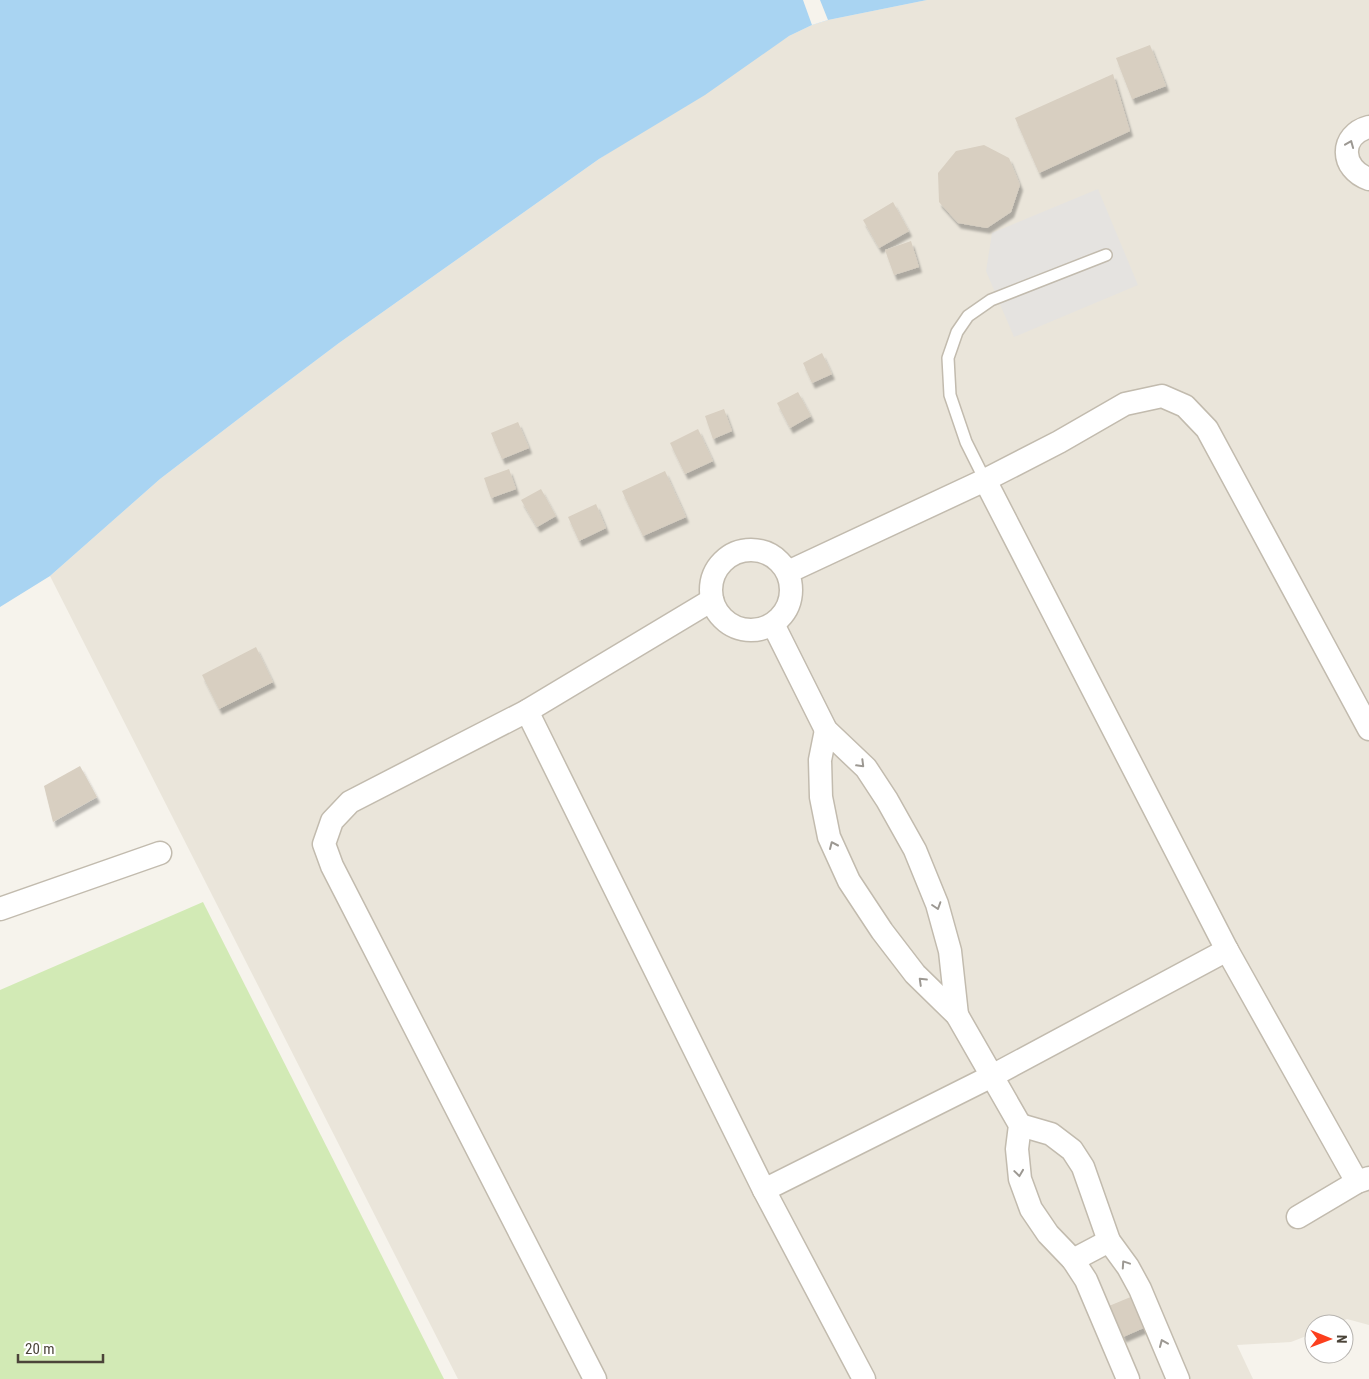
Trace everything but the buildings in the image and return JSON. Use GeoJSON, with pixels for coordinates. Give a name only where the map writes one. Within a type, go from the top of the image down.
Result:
{"type":"FeatureCollection","features":[{"type":"Feature","properties":{"kind":"street"},"geometry":{"type":"LineString","coordinates":[[1369,127],[1358,131],[1351,139],[1347,149],[1347,159],[1352,169],[1359,176],[1369,180]]}},
{"type":"Feature","properties":{"kind":"street"},"geometry":{"type":"LineString","coordinates":[[788,572],[985,480],[1059,442],[1125,404],[1162,396],[1185,406],[1207,429],[1369,729]]}},
{"type":"Feature","properties":{"kind":"street"},"geometry":{"type":"LineString","coordinates":[[985,480],[1226,950],[1363,1180],[1298,1217]]}},
{"type":"Feature","properties":{"kind":"street"},"geometry":{"type":"LineString","coordinates":[[752,549],[766,552],[779,560],[788,572],[792,586],[790,601],[783,615],[773,624],[758,630],[743,630],[729,625],[718,614],[712,600],[711,585],[715,571],[724,559],[737,551],[752,549]]}},
{"type":"Feature","properties":{"kind":"street"},"geometry":{"type":"LineString","coordinates":[[595,1379],[332,866],[324,844],[332,821],[350,802],[527,711],[712,600]]}},
{"type":"Feature","properties":{"kind":"street"},"geometry":{"type":"LineString","coordinates":[[773,624],[826,730],[866,768],[916,850],[937,904],[950,951],[957,1014]]}},
{"type":"Feature","properties":{"kind":"street"},"geometry":{"type":"LineString","coordinates":[[527,711],[764,1190],[864,1379]]}},
{"type":"Feature","properties":{"kind":"street"},"geometry":{"type":"LineString","coordinates":[[826,730],[820,760],[821,797],[829,836],[849,881],[882,931],[915,974],[957,1014],[1020,1124],[1017,1150],[1020,1179],[1031,1209],[1048,1234],[1073,1260],[1086,1280],[1128,1379]]}},
{"type":"Feature","properties":{"kind":"street"},"geometry":{"type":"LineString","coordinates":[[0,909],[160,853]]}},
{"type":"Feature","properties":{"kind":"street"},"geometry":{"type":"LineString","coordinates":[[764,1190],[992,1076],[1226,950]]}},
{"type":"Feature","properties":{"kind":"street"},"geometry":{"type":"LineString","coordinates":[[1020,1124],[1051,1134],[1072,1150],[1083,1167],[1109,1241],[1140,1289],[1178,1379]]}},
{"type":"Feature","properties":{"kind":"street"},"geometry":{"type":"LineString","coordinates":[[1073,1260],[1109,1241]]}},
{"type":"Feature","properties":{"kind":"lane"},"geometry":{"type":"LineString","coordinates":[[985,480],[966,442],[950,395],[948,358],[957,332],[968,316],[991,300],[1106,255]]}},
{"type":"Feature","properties":{"kind":"shaded area"},"geometry":{"type":"Polygon","coordinates":[[[927,0],[1369,0],[1369,1325],[1354,1321],[1354,1314],[1304,1314],[1304,1337],[1291,1342],[1237,1345],[1253,1379],[458,1379],[50,576],[160,479],[339,343],[599,159],[789,36],[828,20],[927,0]]]}},
{"type":"Feature","properties":{"kind":"shaded area"},"geometry":{"type":"Polygon","coordinates":[[[1098,189],[1138,285],[1014,337],[986,271],[992,233],[1098,189]]]}},
{"type":"Feature","properties":{"kind":"green space"},"geometry":{"type":"Polygon","coordinates":[[[203,902],[444,1379],[0,1379],[0,990],[203,902]]]}},
{"type":"Feature","properties":{"kind":"water"},"geometry":{"type":"Polygon","coordinates":[[[0,0],[927,0],[828,20],[789,36],[705,95],[599,159],[339,343],[160,479],[50,576],[0,607],[0,0]]]}},
{"type":"Feature","properties":{"kind":"pier"},"geometry":{"type":"Polygon","coordinates":[[[803,0],[820,0],[828,20],[812,25],[803,0]]]}}]}
